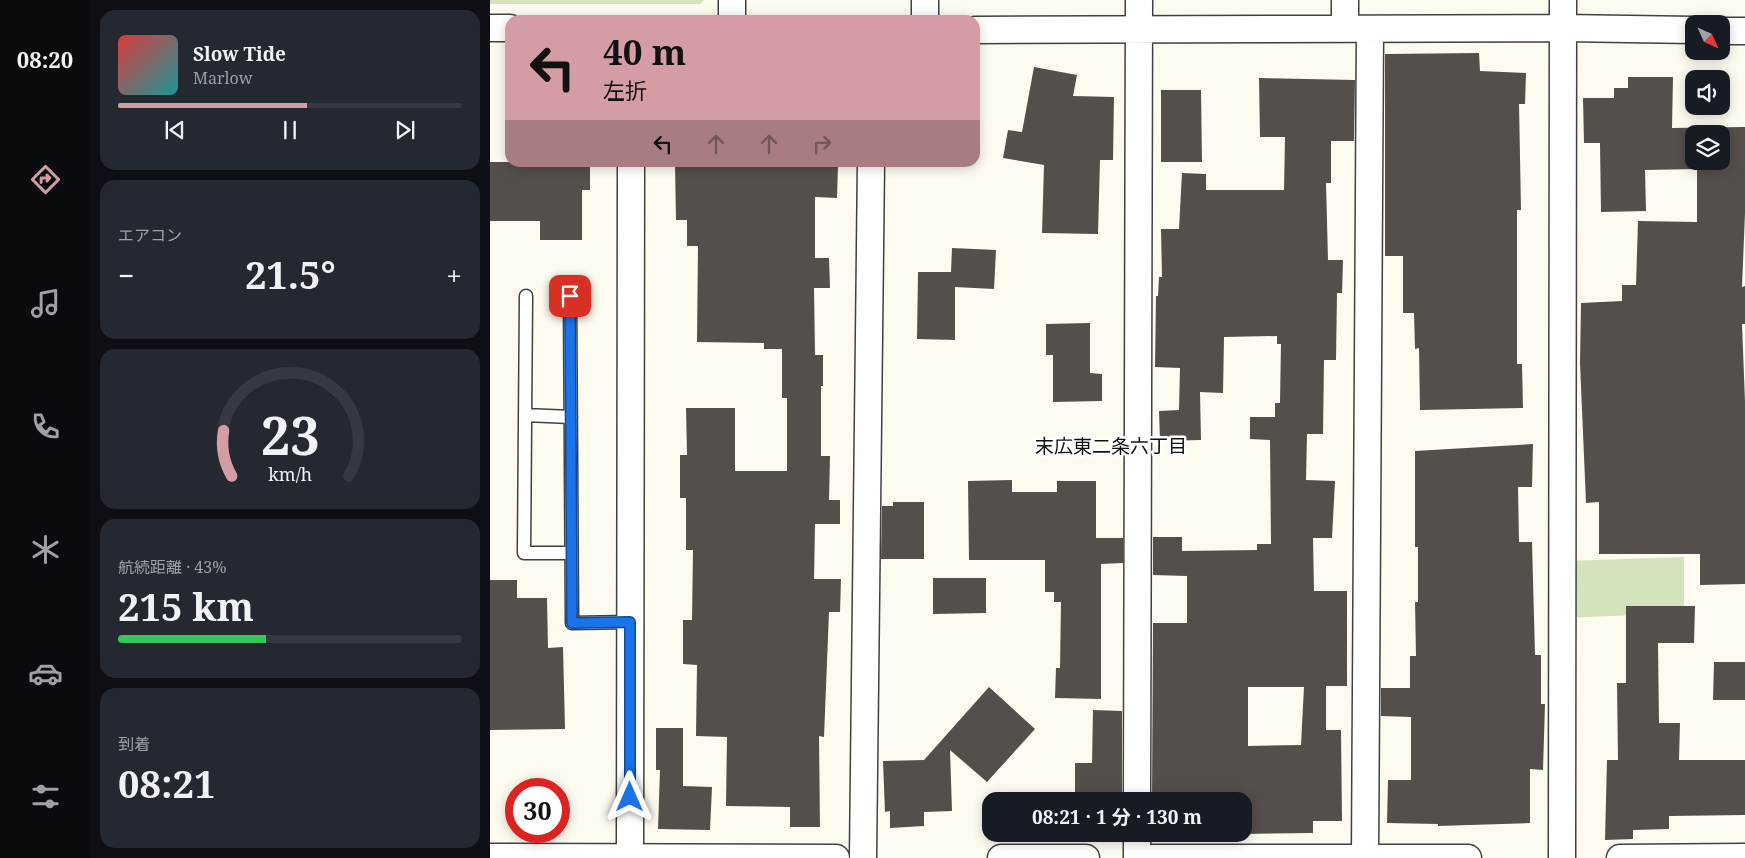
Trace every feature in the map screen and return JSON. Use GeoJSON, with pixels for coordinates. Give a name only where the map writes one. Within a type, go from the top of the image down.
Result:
{"type":"FeatureCollection","features":[{"type":"Feature","properties":{"kind":"street"},"geometry":{"type":"LineString","coordinates":[[732,0],[732,15]]}},
{"type":"Feature","properties":{"kind":"street"},"geometry":{"type":"LineString","coordinates":[[925,0],[925,15]]}},
{"type":"Feature","properties":{"kind":"street"},"geometry":{"type":"LineString","coordinates":[[1137,792],[1139,0]]}},
{"type":"Feature","properties":{"kind":"street"},"geometry":{"type":"LineString","coordinates":[[1345,0],[1358,30],[1353,858]]}},
{"type":"Feature","properties":{"kind":"street"},"geometry":{"type":"LineString","coordinates":[[1562,858],[1563,0]]}},
{"type":"Feature","properties":{"kind":"street"},"geometry":{"type":"LineString","coordinates":[[490,28],[505,28]]}},
{"type":"Feature","properties":{"kind":"street"},"geometry":{"type":"LineString","coordinates":[[980,30],[1563,28],[1685,30]]}},
{"type":"Feature","properties":{"kind":"street"},"geometry":{"type":"LineString","coordinates":[[1730,31],[1745,31]]}},
{"type":"Feature","properties":{"kind":"street"},"geometry":{"type":"LineString","coordinates":[[630,856],[631,167]]}},
{"type":"Feature","properties":{"kind":"street"},"geometry":{"type":"LineString","coordinates":[[863,858],[871,167]]}},
{"type":"Feature","properties":{"kind":"street"},"geometry":{"type":"LineString","coordinates":[[1137,842],[1137,858]]}},
{"type":"Feature","properties":{"kind":"street"},"geometry":{"type":"LineString","coordinates":[[490,857],[836,858]]}},
{"type":"Feature","properties":{"kind":"street"},"geometry":{"type":"LineString","coordinates":[[1620,858],[1745,857]]}},
{"type":"Feature","properties":{"kind":"street"},"geometry":{"type":"LineString","coordinates":[[1001,858],[1086,858]]}},
{"type":"Feature","properties":{"kind":"street"},"geometry":{"type":"LineString","coordinates":[[1152,858],[1468,858]]}},
{"type":"Feature","properties":{"kind":"lane"},"geometry":{"type":"LineString","coordinates":[[526,296],[524,553],[572,554]]}},
{"type":"Feature","properties":{"kind":"lane"},"geometry":{"type":"LineString","coordinates":[[570,296],[572,623],[630,622]]}},
{"type":"Feature","properties":{"kind":"lane"},"geometry":{"type":"LineString","coordinates":[[525,414],[571,417]]}},
{"type":"Feature","properties":{"kind":"green space"},"geometry":{"type":"Polygon","coordinates":[[[490,0],[704,0],[700,4],[490,4],[490,0]]]}},
{"type":"Feature","properties":{"kind":"green space"},"geometry":{"type":"Polygon","coordinates":[[[1684,557],[1684,613],[1562,618],[1565,561],[1684,557]]]}},
{"type":"Feature","properties":{"kind":"building"},"geometry":{"type":"Polygon","coordinates":[[[1479,53],[1480,71],[1526,73],[1525,104],[1519,104],[1521,210],[1517,210],[1517,364],[1522,364],[1523,408],[1420,410],[1419,348],[1415,349],[1414,313],[1403,313],[1403,256],[1385,256],[1385,54],[1479,53]]]}},
{"type":"Feature","properties":{"kind":"building"},"geometry":{"type":"Polygon","coordinates":[[[1034,67],[1077,75],[1073,96],[1114,97],[1113,160],[1100,160],[1098,234],[1042,233],[1044,165],[1003,158],[1008,130],[1022,132],[1034,67]]]}},
{"type":"Feature","properties":{"kind":"building"},"geometry":{"type":"Polygon","coordinates":[[[1628,77],[1673,77],[1672,128],[1685,128],[1685,169],[1645,170],[1646,211],[1601,212],[1600,143],[1584,143],[1583,98],[1614,98],[1614,88],[1628,88],[1628,77]]]}},
{"type":"Feature","properties":{"kind":"building"},"geometry":{"type":"Polygon","coordinates":[[[1259,78],[1355,80],[1354,141],[1331,141],[1331,183],[1326,183],[1328,260],[1343,260],[1342,293],[1337,293],[1336,360],[1324,360],[1323,434],[1307,434],[1306,480],[1335,481],[1332,538],[1313,538],[1314,591],[1347,591],[1347,686],[1326,686],[1326,730],[1341,730],[1342,821],[1313,821],[1313,833],[1252,834],[1252,792],[1152,792],[1153,623],[1187,623],[1187,576],[1153,575],[1153,537],[1182,537],[1182,551],[1257,550],[1257,544],[1271,544],[1270,440],[1250,439],[1250,417],[1275,417],[1275,403],[1280,403],[1281,344],[1277,344],[1277,336],[1224,337],[1223,393],[1200,392],[1201,440],[1160,441],[1159,411],[1179,410],[1180,368],[1155,367],[1156,296],[1158,296],[1159,277],[1162,277],[1161,229],[1179,229],[1182,173],[1206,174],[1206,190],[1284,190],[1285,137],[1260,137],[1259,78]],[[1248,687],[1248,746],[1301,745],[1304,687],[1248,687]]]}},
{"type":"Feature","properties":{"kind":"building"},"geometry":{"type":"Polygon","coordinates":[[[1161,90],[1201,90],[1202,162],[1161,162],[1161,90]]]}},
{"type":"Feature","properties":{"kind":"building"},"geometry":{"type":"Polygon","coordinates":[[[1730,127],[1745,127],[1745,213],[1742,287],[1745,286],[1745,324],[1742,324],[1745,402],[1745,584],[1700,585],[1700,554],[1599,554],[1599,502],[1586,503],[1580,363],[1581,303],[1622,301],[1622,285],[1636,285],[1638,221],[1697,222],[1697,170],[1730,170],[1730,127]]]}},
{"type":"Feature","properties":{"kind":"building"},"geometry":{"type":"Polygon","coordinates":[[[490,162],[505,162],[505,167],[590,167],[590,190],[582,190],[582,240],[540,240],[540,221],[490,221],[490,162]]]}},
{"type":"Feature","properties":{"kind":"building"},"geometry":{"type":"Polygon","coordinates":[[[675,167],[838,167],[837,198],[815,197],[815,258],[829,258],[830,288],[814,288],[815,355],[823,355],[821,456],[830,456],[829,500],[840,500],[840,524],[815,524],[814,579],[841,579],[840,612],[829,612],[824,737],[819,736],[820,827],[790,827],[790,807],[726,806],[727,737],[696,736],[697,665],[683,664],[683,620],[692,620],[693,550],[686,550],[686,498],[680,498],[680,455],[687,455],[686,408],[735,408],[735,471],[787,471],[787,398],[782,398],[782,349],[764,349],[764,343],[697,342],[698,246],[687,246],[687,220],[676,220],[675,167]]]}},
{"type":"Feature","properties":{"kind":"building"},"geometry":{"type":"Polygon","coordinates":[[[952,248],[996,250],[994,289],[955,287],[955,340],[917,339],[918,272],[951,272],[952,248]]]}},
{"type":"Feature","properties":{"kind":"building"},"geometry":{"type":"Polygon","coordinates":[[[1090,323],[1090,373],[1102,374],[1102,401],[1053,402],[1053,355],[1046,355],[1046,324],[1090,323]]]}},
{"type":"Feature","properties":{"kind":"building"},"geometry":{"type":"Polygon","coordinates":[[[1533,444],[1532,487],[1518,487],[1519,542],[1532,542],[1535,655],[1541,655],[1541,704],[1545,704],[1543,770],[1530,769],[1530,823],[1438,826],[1438,824],[1387,823],[1388,780],[1411,780],[1411,717],[1381,716],[1381,688],[1410,688],[1410,656],[1416,656],[1415,602],[1418,602],[1418,547],[1415,547],[1415,451],[1533,444]]]}},
{"type":"Feature","properties":{"kind":"building"},"geometry":{"type":"Polygon","coordinates":[[[1012,480],[1012,492],[1057,492],[1057,481],[1096,481],[1096,538],[1123,538],[1123,563],[1101,564],[1101,699],[1055,698],[1056,668],[1060,668],[1061,602],[1054,602],[1054,592],[1045,592],[1045,560],[969,560],[968,481],[1012,480]]]}},
{"type":"Feature","properties":{"kind":"building"},"geometry":{"type":"Polygon","coordinates":[[[893,502],[924,502],[924,559],[881,559],[882,506],[893,506],[893,502]]]}},
{"type":"Feature","properties":{"kind":"building"},"geometry":{"type":"Polygon","coordinates":[[[933,578],[986,578],[986,613],[933,614],[933,578]]]}},
{"type":"Feature","properties":{"kind":"building"},"geometry":{"type":"Polygon","coordinates":[[[490,580],[517,580],[517,598],[547,598],[548,648],[563,647],[565,729],[490,730],[490,580]]]}},
{"type":"Feature","properties":{"kind":"building"},"geometry":{"type":"Polygon","coordinates":[[[1626,606],[1695,606],[1694,643],[1658,643],[1659,723],[1680,723],[1679,760],[1745,760],[1745,815],[1669,816],[1669,829],[1633,830],[1633,839],[1605,840],[1607,760],[1618,760],[1617,683],[1626,683],[1626,606]]]}},
{"type":"Feature","properties":{"kind":"building"},"geometry":{"type":"Polygon","coordinates":[[[1714,662],[1745,662],[1745,700],[1713,700],[1714,662]]]}},
{"type":"Feature","properties":{"kind":"building"},"geometry":{"type":"Polygon","coordinates":[[[989,687],[1035,729],[987,782],[950,750],[952,811],[924,812],[924,826],[890,828],[890,811],[885,812],[883,761],[924,760],[989,687]]]}},
{"type":"Feature","properties":{"kind":"building"},"geometry":{"type":"Polygon","coordinates":[[[1093,710],[1122,711],[1122,792],[1075,792],[1075,763],[1092,763],[1093,710]]]}},
{"type":"Feature","properties":{"kind":"building"},"geometry":{"type":"Polygon","coordinates":[[[656,728],[683,728],[683,786],[712,787],[710,830],[658,829],[660,770],[656,770],[656,728]]]}},
{"type":"Feature","properties":{"kind":"district","name":"末広東二条六丁目"},"geometry":{"type":"Point","coordinates":[1111,446]}},
{"type":"Feature","properties":{"kind":"route"},"geometry":{"type":"LineString","coordinates":[[570,296],[572,623],[630,622],[630,797]]}}]}
